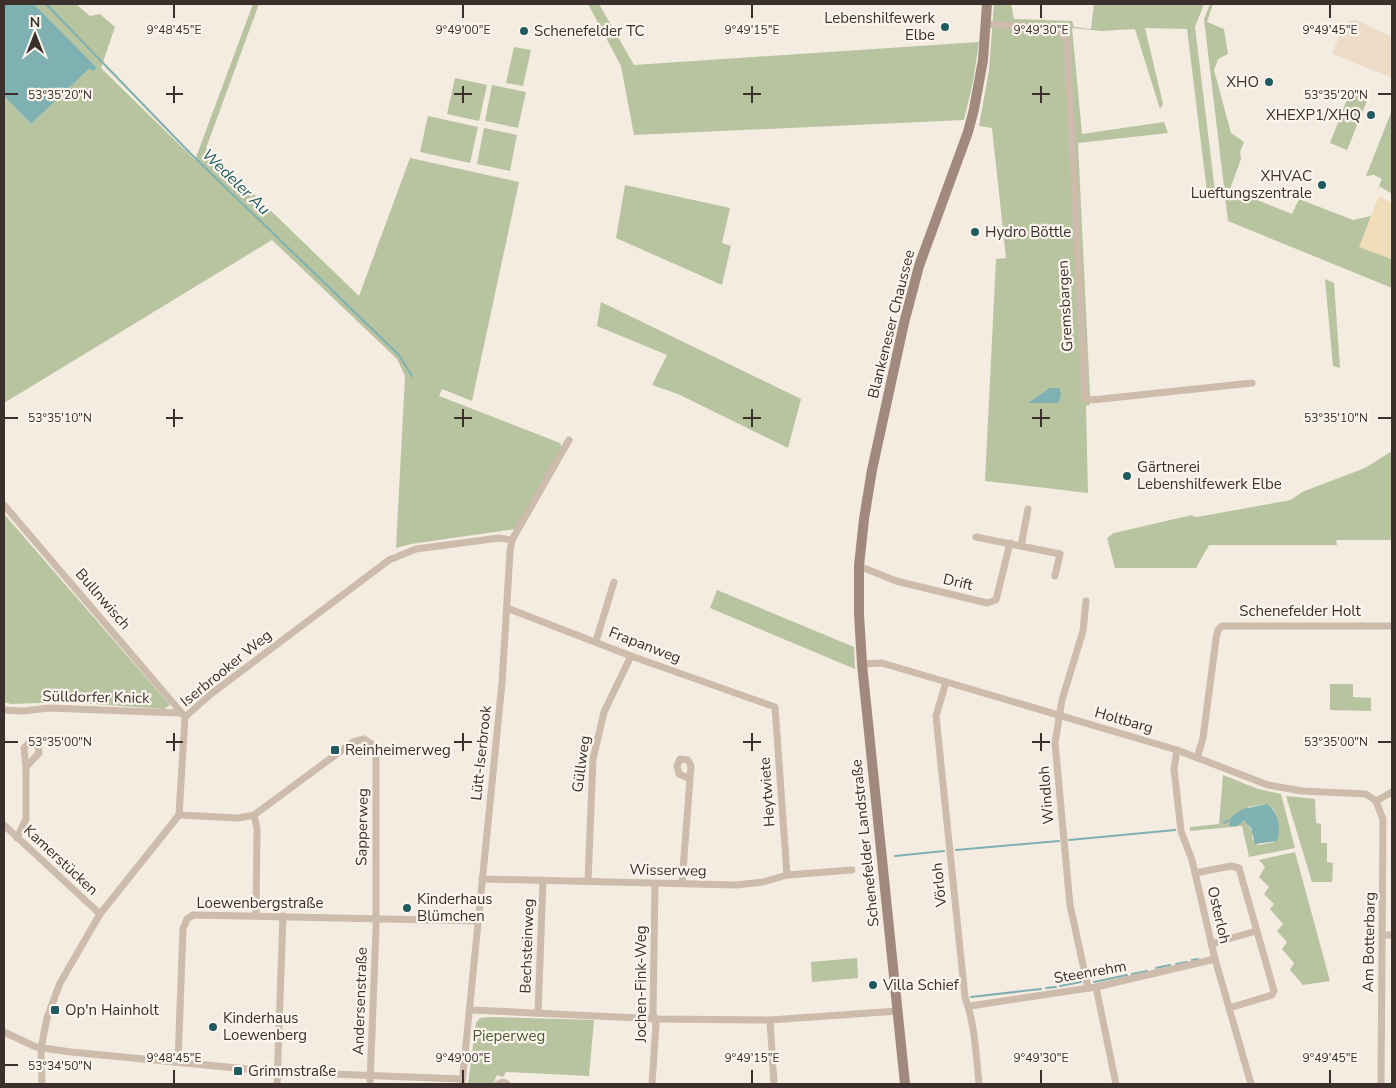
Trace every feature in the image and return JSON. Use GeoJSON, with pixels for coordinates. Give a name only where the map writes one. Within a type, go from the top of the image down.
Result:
{"type":"FeatureCollection","features":[{"type":"Feature","properties":{"kind":"main road","name":"Blankeneser Chaussee"},"geometry":{"type":"LineString","coordinates":[[859,599],[859,566],[870,480],[907,308],[921,259],[968,132],[980,83],[987,24],[987,4]]}},
{"type":"Feature","properties":{"kind":"main road","name":"Schenefelder Landstraße"},"geometry":{"type":"LineString","coordinates":[[859,599],[862,664],[905,1084]]}},
{"type":"Feature","properties":{"kind":"street","name":"Gremsbargen"},"geometry":{"type":"LineString","coordinates":[[987,24],[1051,28],[1059,31],[1066,41],[1085,398],[1092,400],[1252,383]]}},
{"type":"Feature","properties":{"kind":"street","name":"Lütt-Iserbrook"},"geometry":{"type":"LineString","coordinates":[[462,1082],[502,683],[509,561],[512,540],[569,440]]}},
{"type":"Feature","properties":{"kind":"street","name":"Bullnwisch"},"geometry":{"type":"LineString","coordinates":[[4,505],[183,715]]}},
{"type":"Feature","properties":{"kind":"street"},"geometry":{"type":"LineString","coordinates":[[1021,546],[1028,509]]}},
{"type":"Feature","properties":{"kind":"street"},"geometry":{"type":"LineString","coordinates":[[976,537],[1060,554],[1056,576]]}},
{"type":"Feature","properties":{"kind":"street","name":"Iserbrooker Weg"},"geometry":{"type":"LineString","coordinates":[[180,815],[183,715],[389,560],[416,549],[499,538],[512,540]]}},
{"type":"Feature","properties":{"kind":"street","name":"Drift"},"geometry":{"type":"LineString","coordinates":[[859,566],[896,581],[987,603],[996,600],[1010,544]]}},
{"type":"Feature","properties":{"kind":"street"},"geometry":{"type":"LineString","coordinates":[[596,641],[614,582]]}},
{"type":"Feature","properties":{"kind":"street","name":"Windloh"},"geometry":{"type":"LineString","coordinates":[[1086,601],[1083,631],[1062,700],[1056,748],[1070,905],[1116,1084]]}},
{"type":"Feature","properties":{"kind":"street","name":"Frapanweg"},"geometry":{"type":"LineString","coordinates":[[507,608],[631,656],[774,707]]}},
{"type":"Feature","properties":{"kind":"street","name":"Schenefelder Holt"},"geometry":{"type":"LineString","coordinates":[[1197,758],[1203,738],[1217,634],[1222,626],[1392,626]]}},
{"type":"Feature","properties":{"kind":"street","name":"Güllweg"},"geometry":{"type":"LineString","coordinates":[[588,881],[593,759],[604,712],[631,656]]}},
{"type":"Feature","properties":{"kind":"street","name":"Holtbarg"},"geometry":{"type":"LineString","coordinates":[[862,664],[882,663],[1177,750],[1268,785],[1302,791],[1361,793],[1376,801]]}},
{"type":"Feature","properties":{"kind":"street","name":"Vörloh"},"geometry":{"type":"LineString","coordinates":[[946,682],[936,716],[965,997],[970,1006],[979,1084]]}},
{"type":"Feature","properties":{"kind":"street","name":"Heytwiete"},"geometry":{"type":"LineString","coordinates":[[774,707],[787,875]]}},
{"type":"Feature","properties":{"kind":"street","name":"Sülldorfer Knick"},"geometry":{"type":"LineString","coordinates":[[4,710],[23,711],[49,708],[183,715]]}},
{"type":"Feature","properties":{"kind":"street","name":"Sapperweg"},"geometry":{"type":"LineString","coordinates":[[254,816],[353,742],[360,739],[368,740],[376,747],[377,753],[375,918]]}},
{"type":"Feature","properties":{"kind":"street","name":"Osterloh"},"geometry":{"type":"LineString","coordinates":[[1177,750],[1174,769],[1180,825],[1195,874],[1215,960],[1251,1084]]}},
{"type":"Feature","properties":{"kind":"street"},"geometry":{"type":"LineString","coordinates":[[18,838],[26,819],[26,767]]}},
{"type":"Feature","properties":{"kind":"street"},"geometry":{"type":"LineString","coordinates":[[682,883],[690,778]]}},
{"type":"Feature","properties":{"kind":"street"},"geometry":{"type":"LineString","coordinates":[[1376,801],[1392,792]]}},
{"type":"Feature","properties":{"kind":"street","name":"Am Botterbarg"},"geometry":{"type":"LineString","coordinates":[[1376,801],[1383,819],[1381,1084]]}},
{"type":"Feature","properties":{"kind":"street"},"geometry":{"type":"LineString","coordinates":[[42,1084],[41,1048],[46,1018],[55,994],[100,914],[180,815],[238,818],[254,816],[257,828],[256,915]]}},
{"type":"Feature","properties":{"kind":"street","name":"Kamerstücken"},"geometry":{"type":"LineString","coordinates":[[4,825],[100,914]]}},
{"type":"Feature","properties":{"kind":"street"},"geometry":{"type":"LineString","coordinates":[[1195,874],[1231,866],[1239,868],[1274,991],[1272,995],[1229,1008]]}},
{"type":"Feature","properties":{"kind":"street","name":"Wisserweg"},"geometry":{"type":"LineString","coordinates":[[482,879],[736,885],[763,882],[787,875],[852,870]]}},
{"type":"Feature","properties":{"kind":"street","name":"Bechsteinweg"},"geometry":{"type":"LineString","coordinates":[[538,1013],[543,880]]}},
{"type":"Feature","properties":{"kind":"street","name":"Jochen-Fink-Weg"},"geometry":{"type":"LineString","coordinates":[[652,1084],[656,1024],[654,1018],[655,884]]}},
{"type":"Feature","properties":{"kind":"street","name":"Loewenbergstraße"},"geometry":{"type":"LineString","coordinates":[[178,1062],[185,922],[189,917],[198,914],[478,921]]}},
{"type":"Feature","properties":{"kind":"street"},"geometry":{"type":"LineString","coordinates":[[277,1084],[283,916]]}},
{"type":"Feature","properties":{"kind":"street","name":"Andersenstraße"},"geometry":{"type":"LineString","coordinates":[[370,1080],[375,918]]}},
{"type":"Feature","properties":{"kind":"street"},"geometry":{"type":"LineString","coordinates":[[1211,944],[1256,931]]}},
{"type":"Feature","properties":{"kind":"street"},"geometry":{"type":"LineString","coordinates":[[1382,935],[1392,935]]}},
{"type":"Feature","properties":{"kind":"street","name":"Steenrehm"},"geometry":{"type":"LineString","coordinates":[[970,1006],[1092,987],[1215,960]]}},
{"type":"Feature","properties":{"kind":"street"},"geometry":{"type":"LineString","coordinates":[[470,1010],[654,1018],[770,1020],[898,1011]]}},
{"type":"Feature","properties":{"kind":"street"},"geometry":{"type":"LineString","coordinates":[[770,1020],[774,1084]]}},
{"type":"Feature","properties":{"kind":"street"},"geometry":{"type":"LineString","coordinates":[[4,1032],[24,1043],[41,1048],[370,1080],[462,1082]]}},
{"type":"Feature","properties":{"kind":"street"},"geometry":{"type":"LineString","coordinates":[[498,1084],[503,1082],[507,1084]]}},
{"type":"Feature","properties":{"kind":"green space"},"geometry":{"type":"Polygon","coordinates":[[[34,4],[76,4],[90,16],[100,14],[115,27],[101,68],[195,160],[253,4],[259,4],[206,148],[359,296],[410,158],[519,182],[472,401],[442,389],[439,396],[560,443],[563,449],[516,529],[411,544],[396,548],[405,376],[397,359],[272,240],[4,403],[4,96],[31,124],[89,69],[94,71],[97,68],[34,4]]]}},
{"type":"Feature","properties":{"kind":"green space"},"geometry":{"type":"Polygon","coordinates":[[[588,4],[599,4],[634,65],[979,42],[973,82],[964,120],[634,135],[621,66],[588,4]]]}},
{"type":"Feature","properties":{"kind":"green space"},"geometry":{"type":"Polygon","coordinates":[[[994,4],[1011,4],[1014,19],[1072,21],[1074,27],[1091,29],[1094,4],[1204,4],[1195,27],[1215,191],[1207,192],[1187,29],[1145,28],[1163,104],[1160,109],[1135,29],[1102,31],[1072,28],[1082,134],[1164,122],[1168,133],[1078,143],[1090,395],[1090,405],[1086,406],[1088,493],[985,481],[996,259],[1006,258],[992,128],[979,126],[989,70],[994,4]]]}},
{"type":"Feature","properties":{"kind":"green space"},"geometry":{"type":"Polygon","coordinates":[[[1210,4],[1213,4],[1207,22],[1224,29],[1228,54],[1218,59],[1214,70],[1231,133],[1244,142],[1240,152],[1241,159],[1230,189],[1292,214],[1299,199],[1353,220],[1371,216],[1360,247],[1392,259],[1392,288],[1228,221],[1204,19],[1210,4]]]}},
{"type":"Feature","properties":{"kind":"green space"},"geometry":{"type":"Polygon","coordinates":[[[514,47],[531,50],[523,86],[506,83],[514,47]]]}},
{"type":"Feature","properties":{"kind":"green space"},"geometry":{"type":"Polygon","coordinates":[[[455,78],[487,85],[479,121],[447,114],[455,78]]]}},
{"type":"Feature","properties":{"kind":"green space"},"geometry":{"type":"Polygon","coordinates":[[[492,85],[526,92],[518,128],[485,121],[492,85]]]}},
{"type":"Feature","properties":{"kind":"green space"},"geometry":{"type":"Polygon","coordinates":[[[1351,89],[1369,96],[1347,150],[1330,143],[1351,89]]]}},
{"type":"Feature","properties":{"kind":"green space"},"geometry":{"type":"Polygon","coordinates":[[[1392,110],[1392,194],[1379,186],[1382,179],[1374,175],[1366,176],[1392,110]]]}},
{"type":"Feature","properties":{"kind":"green space"},"geometry":{"type":"Polygon","coordinates":[[[428,116],[478,127],[470,163],[420,152],[428,116]]]}},
{"type":"Feature","properties":{"kind":"green space"},"geometry":{"type":"Polygon","coordinates":[[[484,128],[517,135],[510,171],[477,164],[484,128]]]}},
{"type":"Feature","properties":{"kind":"green space"},"geometry":{"type":"Polygon","coordinates":[[[625,185],[730,208],[722,243],[731,246],[722,285],[616,238],[625,185]]]}},
{"type":"Feature","properties":{"kind":"green space"},"geometry":{"type":"Polygon","coordinates":[[[1325,279],[1334,283],[1340,368],[1333,366],[1325,279]]]}},
{"type":"Feature","properties":{"kind":"green space"},"geometry":{"type":"Polygon","coordinates":[[[601,302],[801,399],[788,448],[678,394],[652,385],[667,355],[597,326],[601,302]]]}},
{"type":"Feature","properties":{"kind":"green space"},"geometry":{"type":"Polygon","coordinates":[[[1392,451],[1392,540],[1336,540],[1337,545],[1209,545],[1196,568],[1115,568],[1107,538],[1114,533],[1192,515],[1197,517],[1291,500],[1302,492],[1365,468],[1392,451]]]}},
{"type":"Feature","properties":{"kind":"green space"},"geometry":{"type":"Polygon","coordinates":[[[4,514],[170,705],[164,709],[66,702],[11,704],[4,702],[4,514]]]}},
{"type":"Feature","properties":{"kind":"green space"},"geometry":{"type":"Polygon","coordinates":[[[717,590],[854,647],[855,669],[710,608],[717,590]]]}},
{"type":"Feature","properties":{"kind":"green space"},"geometry":{"type":"Polygon","coordinates":[[[1330,684],[1353,684],[1353,697],[1371,698],[1371,711],[1330,710],[1330,684]]]}},
{"type":"Feature","properties":{"kind":"green space"},"geometry":{"type":"Polygon","coordinates":[[[1223,775],[1258,789],[1281,794],[1295,848],[1249,857],[1242,826],[1190,831],[1190,827],[1219,824],[1223,775]],[[1267,804],[1248,807],[1233,826],[1246,822],[1253,833],[1252,838],[1258,845],[1274,842],[1277,816],[1267,804]]]}},
{"type":"Feature","properties":{"kind":"green space"},"geometry":{"type":"Polygon","coordinates":[[[1286,796],[1315,799],[1316,823],[1321,824],[1321,843],[1327,843],[1327,862],[1333,863],[1332,882],[1312,882],[1286,796]]]}},
{"type":"Feature","properties":{"kind":"green space"},"geometry":{"type":"Polygon","coordinates":[[[1295,852],[1330,981],[1303,985],[1290,970],[1294,963],[1282,949],[1287,942],[1277,931],[1283,924],[1270,909],[1274,904],[1264,894],[1269,887],[1259,877],[1265,867],[1259,860],[1295,852]]]}},
{"type":"Feature","properties":{"kind":"green space"},"geometry":{"type":"Polygon","coordinates":[[[857,958],[858,978],[812,982],[811,962],[857,958]]]}},
{"type":"Feature","properties":{"kind":"green space","name":"Pieperweg"},"geometry":{"type":"Polygon","coordinates":[[[480,1018],[594,1020],[589,1076],[506,1072],[503,1077],[497,1075],[493,1084],[468,1084],[476,1023],[480,1018]]]}},
{"type":"Feature","properties":{"kind":"sand"},"geometry":{"type":"Polygon","coordinates":[[[1379,196],[1392,203],[1392,259],[1359,247],[1379,196]]]}},
{"type":"Feature","properties":{"kind":"shaded area"},"geometry":{"type":"Polygon","coordinates":[[[1356,20],[1392,37],[1392,78],[1332,54],[1343,27],[1348,21],[1356,20]]]}},
{"type":"Feature","properties":{"kind":"water"},"geometry":{"type":"Polygon","coordinates":[[[4,4],[34,4],[97,68],[94,71],[89,69],[31,124],[4,96],[4,4]]]}},
{"type":"Feature","properties":{"kind":"water"},"geometry":{"type":"Polygon","coordinates":[[[1050,388],[1059,388],[1061,393],[1059,403],[1028,403],[1050,388]]]}},
{"type":"Feature","properties":{"kind":"water"},"geometry":{"type":"Polygon","coordinates":[[[1267,804],[1274,811],[1278,821],[1277,841],[1255,844],[1251,828],[1244,821],[1237,826],[1229,826],[1231,817],[1243,809],[1267,804]]]}},
{"type":"Feature","properties":{"kind":"waterway","name":"Wedeler Au"},"geometry":{"type":"LineString","coordinates":[[46,4],[190,153],[399,355],[412,376]]}},
{"type":"Feature","properties":{"kind":"waterway"},"geometry":{"type":"LineString","coordinates":[[1224,823],[1229,820]]}},
{"type":"Feature","properties":{"kind":"waterway"},"geometry":{"type":"LineString","coordinates":[[1069,840],[1175,830]]}},
{"type":"Feature","properties":{"kind":"waterway"},"geometry":{"type":"LineString","coordinates":[[956,850],[1059,841]]}},
{"type":"Feature","properties":{"kind":"waterway"},"geometry":{"type":"LineString","coordinates":[[895,856],[944,851]]}},
{"type":"Feature","properties":{"kind":"waterway"},"geometry":{"type":"LineString","coordinates":[[1192,960],[1198,959]]}},
{"type":"Feature","properties":{"kind":"waterway"},"geometry":{"type":"LineString","coordinates":[[1176,964],[1187,962]]}},
{"type":"Feature","properties":{"kind":"waterway"},"geometry":{"type":"LineString","coordinates":[[1156,968],[1170,965]]}},
{"type":"Feature","properties":{"kind":"waterway"},"geometry":{"type":"LineString","coordinates":[[1132,974],[1147,971]]}},
{"type":"Feature","properties":{"kind":"waterway"},"geometry":{"type":"LineString","coordinates":[[1094,982],[1127,975]]}},
{"type":"Feature","properties":{"kind":"waterway"},"geometry":{"type":"LineString","coordinates":[[1060,986],[1081,982]]}},
{"type":"Feature","properties":{"kind":"waterway"},"geometry":{"type":"LineString","coordinates":[[1046,988],[1056,987]]}},
{"type":"Feature","properties":{"kind":"waterway"},"geometry":{"type":"LineString","coordinates":[[971,997],[1041,989]]}},
{"type":"Feature","properties":{"kind":"place","name":"Lebenshilfewerk Elbe"},"geometry":{"type":"Point","coordinates":[945,27]}},
{"type":"Feature","properties":{"kind":"place","name":"Schenefelder TC"},"geometry":{"type":"Point","coordinates":[524,31]}},
{"type":"Feature","properties":{"kind":"place","name":"XHO"},"geometry":{"type":"Point","coordinates":[1269,82]}},
{"type":"Feature","properties":{"kind":"place","name":"XHEXP1/XHQ"},"geometry":{"type":"Point","coordinates":[1371,115]}},
{"type":"Feature","properties":{"kind":"place","name":"XHVAC Lueftungszentrale"},"geometry":{"type":"Point","coordinates":[1322,185]}},
{"type":"Feature","properties":{"kind":"place","name":"Hydro Böttle"},"geometry":{"type":"Point","coordinates":[975,232]}},
{"type":"Feature","properties":{"kind":"place","name":"Gärtnerei Lebenshilfewerk Elbe"},"geometry":{"type":"Point","coordinates":[1127,476]}},
{"type":"Feature","properties":{"kind":"place","name":"Reinheimerweg"},"geometry":{"type":"Point","coordinates":[335,750]}},
{"type":"Feature","properties":{"kind":"place","name":"Kinderhaus Blümchen"},"geometry":{"type":"Point","coordinates":[407,908]}},
{"type":"Feature","properties":{"kind":"place","name":"Villa Schief"},"geometry":{"type":"Point","coordinates":[873,985]}},
{"type":"Feature","properties":{"kind":"place","name":"Op'n Hainholt"},"geometry":{"type":"Point","coordinates":[55,1010]}},
{"type":"Feature","properties":{"kind":"place","name":"Kinderhaus Loewenberg"},"geometry":{"type":"Point","coordinates":[213,1027]}},
{"type":"Feature","properties":{"kind":"place","name":"Grimmstraße"},"geometry":{"type":"Point","coordinates":[238,1071]}}]}
